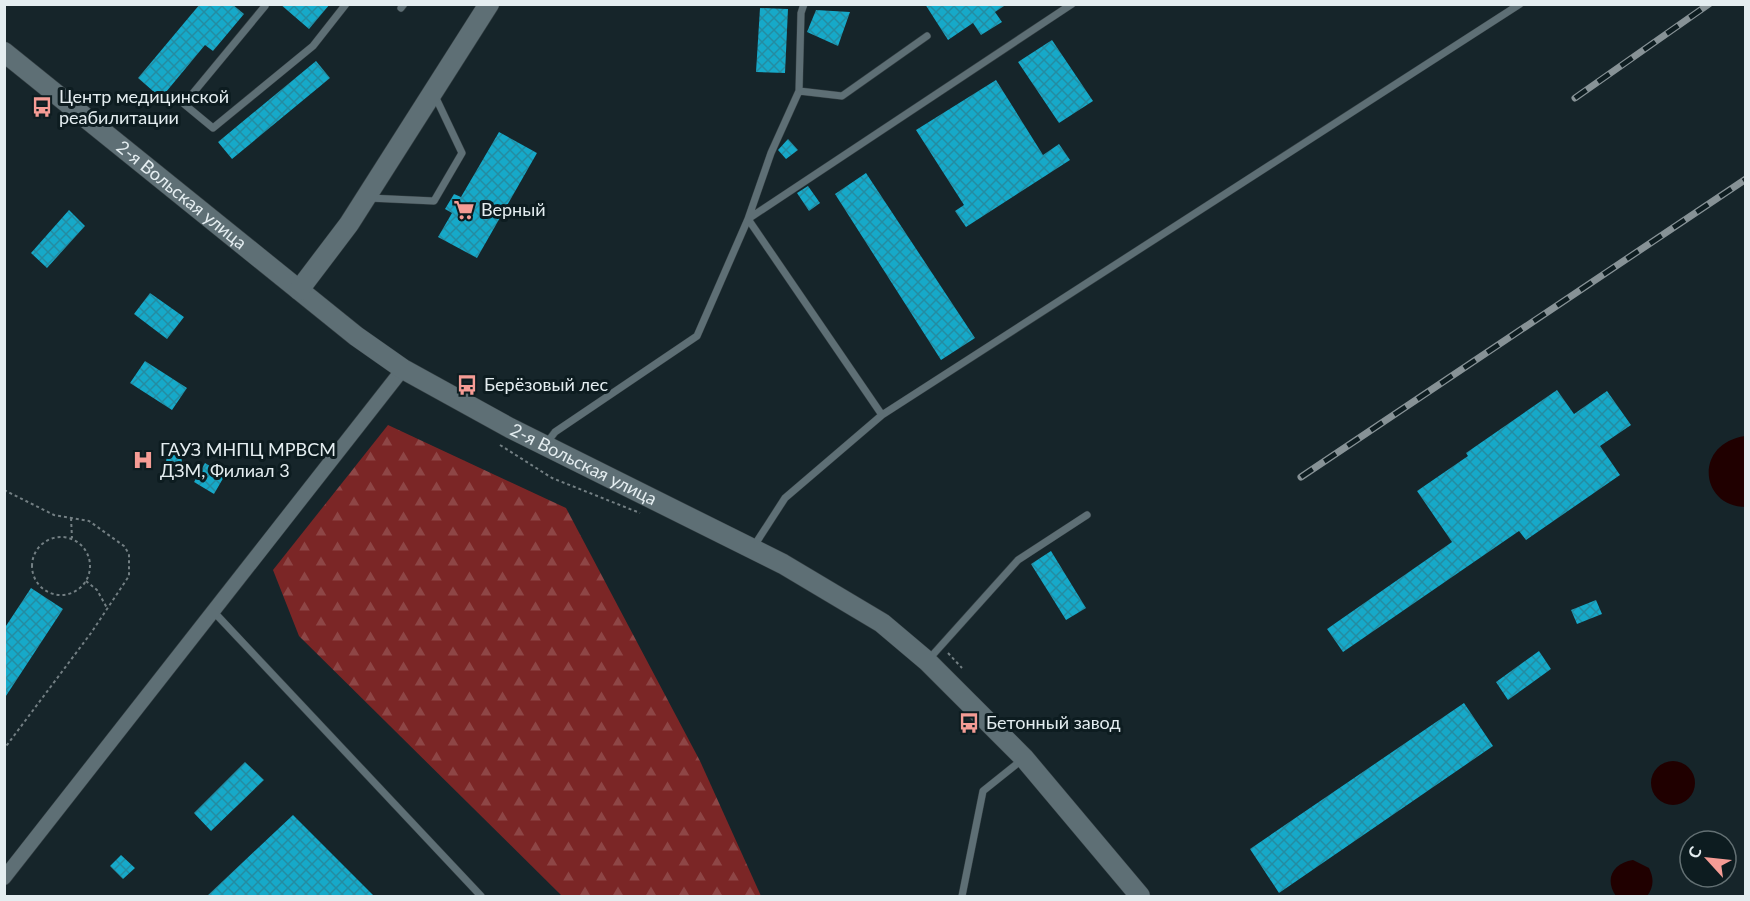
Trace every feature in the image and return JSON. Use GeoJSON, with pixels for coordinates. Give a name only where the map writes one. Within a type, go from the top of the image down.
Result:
{"type":"FeatureCollection","features":[{"type":"Feature","properties":{"kind":"main road"},"geometry":{"type":"LineString","coordinates":[[299,290],[366,198],[489,4]]}},
{"type":"Feature","properties":{"kind":"main road","name":"2-я Вольская улица"},"geometry":{"type":"LineString","coordinates":[[4,52],[299,290],[403,369],[544,446],[753,548],[882,623],[927,661],[1024,758],[1140,897]]}},
{"type":"Feature","properties":{"kind":"street"},"geometry":{"type":"LineString","coordinates":[[4,878],[403,369]]}},
{"type":"Feature","properties":{"kind":"lane"},"geometry":{"type":"LineString","coordinates":[[265,6],[184,104],[213,128],[313,46],[346,4]]}},
{"type":"Feature","properties":{"kind":"lane"},"geometry":{"type":"LineString","coordinates":[[544,446],[555,432],[698,336],[748,219],[771,153],[799,91],[801,13],[804,4]]}},
{"type":"Feature","properties":{"kind":"lane"},"geometry":{"type":"LineString","coordinates":[[748,219],[1072,4]]}},
{"type":"Feature","properties":{"kind":"lane"},"geometry":{"type":"LineString","coordinates":[[753,548],[785,498],[882,415],[1520,4]]}},
{"type":"Feature","properties":{"kind":"lane"},"geometry":{"type":"LineString","coordinates":[[799,91],[842,96],[927,36]]}},
{"type":"Feature","properties":{"kind":"lane"},"geometry":{"type":"LineString","coordinates":[[366,198],[434,201],[462,153],[433,93]]}},
{"type":"Feature","properties":{"kind":"lane"},"geometry":{"type":"LineString","coordinates":[[748,219],[882,415]]}},
{"type":"Feature","properties":{"kind":"lane"},"geometry":{"type":"LineString","coordinates":[[927,661],[1018,560],[1087,515]]}},
{"type":"Feature","properties":{"kind":"lane"},"geometry":{"type":"LineString","coordinates":[[213,611],[481,897]]}},
{"type":"Feature","properties":{"kind":"lane"},"geometry":{"type":"LineString","coordinates":[[962,897],[983,790],[1024,758]]}},
{"type":"Feature","properties":{"kind":"path"},"geometry":{"type":"LineString","coordinates":[[500,445],[552,478],[640,513]]}},
{"type":"Feature","properties":{"kind":"path"},"geometry":{"type":"LineString","coordinates":[[4,490],[54,515],[89,521],[124,546],[129,554],[129,576],[4,749]]}},
{"type":"Feature","properties":{"kind":"path"},"geometry":{"type":"LineString","coordinates":[[71,517],[72,538]]}},
{"type":"Feature","properties":{"kind":"path"},"geometry":{"type":"LineString","coordinates":[[54,538],[72,538],[87,552],[90,562],[86,581],[78,589],[56,594],[45,590],[37,582],[33,571],[33,559],[38,548],[54,538]]}},
{"type":"Feature","properties":{"kind":"path"},"geometry":{"type":"LineString","coordinates":[[86,581],[97,590],[107,608]]}},
{"type":"Feature","properties":{"kind":"green space"},"geometry":{"type":"Polygon","coordinates":[[[388,425],[566,508],[700,761],[761,896],[562,896],[299,636],[273,570],[388,425]]]}},
{"type":"Feature","properties":{"kind":"shaded area"},"geometry":{"type":"Polygon","coordinates":[[[1745,436],[1746,507],[1731,504],[1719,497],[1712,487],[1709,474],[1710,462],[1717,450],[1728,441],[1745,436]]]}},
{"type":"Feature","properties":{"kind":"shaded area"},"geometry":{"type":"Polygon","coordinates":[[[1673,761],[1688,768],[1695,783],[1688,798],[1673,805],[1658,798],[1651,783],[1658,768],[1673,761]]]}},
{"type":"Feature","properties":{"kind":"shaded area"},"geometry":{"type":"Polygon","coordinates":[[[1633,860],[1649,868],[1652,875],[1651,889],[1647,896],[1616,896],[1612,890],[1612,873],[1620,864],[1633,860]]]}},
{"type":"Feature","properties":{"kind":"building"},"geometry":{"type":"Polygon","coordinates":[[[200,4],[232,4],[244,14],[213,51],[205,45],[161,98],[138,78],[200,4]]]}},
{"type":"Feature","properties":{"kind":"building"},"geometry":{"type":"Polygon","coordinates":[[[280,4],[330,4],[309,29],[280,4]]]}},
{"type":"Feature","properties":{"kind":"building"},"geometry":{"type":"Polygon","coordinates":[[[925,4],[1007,4],[995,12],[1002,22],[981,35],[973,23],[948,40],[925,4]]]}},
{"type":"Feature","properties":{"kind":"building"},"geometry":{"type":"Polygon","coordinates":[[[760,8],[788,9],[785,73],[756,72],[760,8]]]}},
{"type":"Feature","properties":{"kind":"building"},"geometry":{"type":"Polygon","coordinates":[[[816,10],[850,12],[838,46],[807,32],[816,10]]]}},
{"type":"Feature","properties":{"kind":"building"},"geometry":{"type":"Polygon","coordinates":[[[1052,40],[1093,101],[1059,123],[1018,62],[1052,40]]]}},
{"type":"Feature","properties":{"kind":"building"},"geometry":{"type":"Polygon","coordinates":[[[316,61],[330,78],[232,159],[218,142],[316,61]]]}},
{"type":"Feature","properties":{"kind":"building"},"geometry":{"type":"Polygon","coordinates":[[[996,80],[1043,155],[1059,144],[1070,160],[966,227],[955,211],[964,205],[916,130],[996,80]]]}},
{"type":"Feature","properties":{"kind":"building"},"geometry":{"type":"Polygon","coordinates":[[[499,132],[537,153],[477,258],[438,237],[452,213],[445,209],[454,194],[461,197],[499,132]]]}},
{"type":"Feature","properties":{"kind":"building"},"geometry":{"type":"Polygon","coordinates":[[[788,139],[798,150],[786,159],[778,150],[788,139]]]}},
{"type":"Feature","properties":{"kind":"building"},"geometry":{"type":"Polygon","coordinates":[[[866,173],[975,338],[941,360],[835,194],[866,173]]]}},
{"type":"Feature","properties":{"kind":"building"},"geometry":{"type":"Polygon","coordinates":[[[808,186],[820,203],[809,211],[797,193],[808,186]]]}},
{"type":"Feature","properties":{"kind":"building"},"geometry":{"type":"Polygon","coordinates":[[[69,210],[85,226],[47,268],[31,253],[69,210]]]}},
{"type":"Feature","properties":{"kind":"building"},"geometry":{"type":"Polygon","coordinates":[[[150,293],[184,317],[167,339],[134,314],[150,293]]]}},
{"type":"Feature","properties":{"kind":"building"},"geometry":{"type":"Polygon","coordinates":[[[145,361],[187,388],[172,410],[130,383],[145,361]]]}},
{"type":"Feature","properties":{"kind":"building"},"geometry":{"type":"Polygon","coordinates":[[[1557,390],[1574,414],[1607,391],[1631,425],[1600,446],[1620,475],[1526,540],[1519,531],[1343,652],[1327,629],[1452,542],[1417,491],[1468,456],[1466,453],[1557,390]]]}},
{"type":"Feature","properties":{"kind":"building"},"geometry":{"type":"Polygon","coordinates":[[[171,454],[177,454],[182,462],[180,468],[171,470],[166,465],[166,459],[171,454]]]}},
{"type":"Feature","properties":{"kind":"building"},"geometry":{"type":"Polygon","coordinates":[[[205,463],[225,475],[214,494],[194,482],[205,463]]]}},
{"type":"Feature","properties":{"kind":"building"},"geometry":{"type":"Polygon","coordinates":[[[1051,551],[1086,608],[1066,620],[1031,564],[1051,551]]]}},
{"type":"Feature","properties":{"kind":"building"},"geometry":{"type":"Polygon","coordinates":[[[31,588],[63,609],[4,699],[4,629],[31,588]]]}},
{"type":"Feature","properties":{"kind":"building"},"geometry":{"type":"Polygon","coordinates":[[[1596,600],[1602,614],[1577,624],[1571,610],[1596,600]]]}},
{"type":"Feature","properties":{"kind":"building"},"geometry":{"type":"Polygon","coordinates":[[[1539,651],[1551,669],[1508,700],[1496,682],[1539,651]]]}},
{"type":"Feature","properties":{"kind":"building"},"geometry":{"type":"Polygon","coordinates":[[[1464,703],[1493,746],[1279,893],[1250,849],[1464,703]]]}},
{"type":"Feature","properties":{"kind":"building"},"geometry":{"type":"Polygon","coordinates":[[[245,762],[264,780],[211,831],[194,813],[245,762]]]}},
{"type":"Feature","properties":{"kind":"building"},"geometry":{"type":"Polygon","coordinates":[[[293,815],[375,897],[206,897],[293,815]]]}},
{"type":"Feature","properties":{"kind":"building"},"geometry":{"type":"Polygon","coordinates":[[[121,855],[135,868],[123,879],[110,866],[121,855]]]}},
{"type":"Feature","properties":{"kind":"railway"},"geometry":{"type":"LineString","coordinates":[[1575,98],[1709,4]]}},
{"type":"Feature","properties":{"kind":"railway"},"geometry":{"type":"LineString","coordinates":[[1301,477],[1746,179]]}},
{"type":"Feature","properties":{"kind":"place","name":"Центр медицинской реабилитации"},"geometry":{"type":"Point","coordinates":[42,107]}},
{"type":"Feature","properties":{"kind":"place","name":"Верный"},"geometry":{"type":"Point","coordinates":[464,210]}},
{"type":"Feature","properties":{"kind":"place","name":"Берёзовый лес"},"geometry":{"type":"Point","coordinates":[467,385]}},
{"type":"Feature","properties":{"kind":"place","name":"ГАУЗ МНПЦ МРВСМ ДЗМ, Филиал 3"},"geometry":{"type":"Point","coordinates":[143,460]}},
{"type":"Feature","properties":{"kind":"place","name":"Бетонный завод"},"geometry":{"type":"Point","coordinates":[969,723]}}]}
